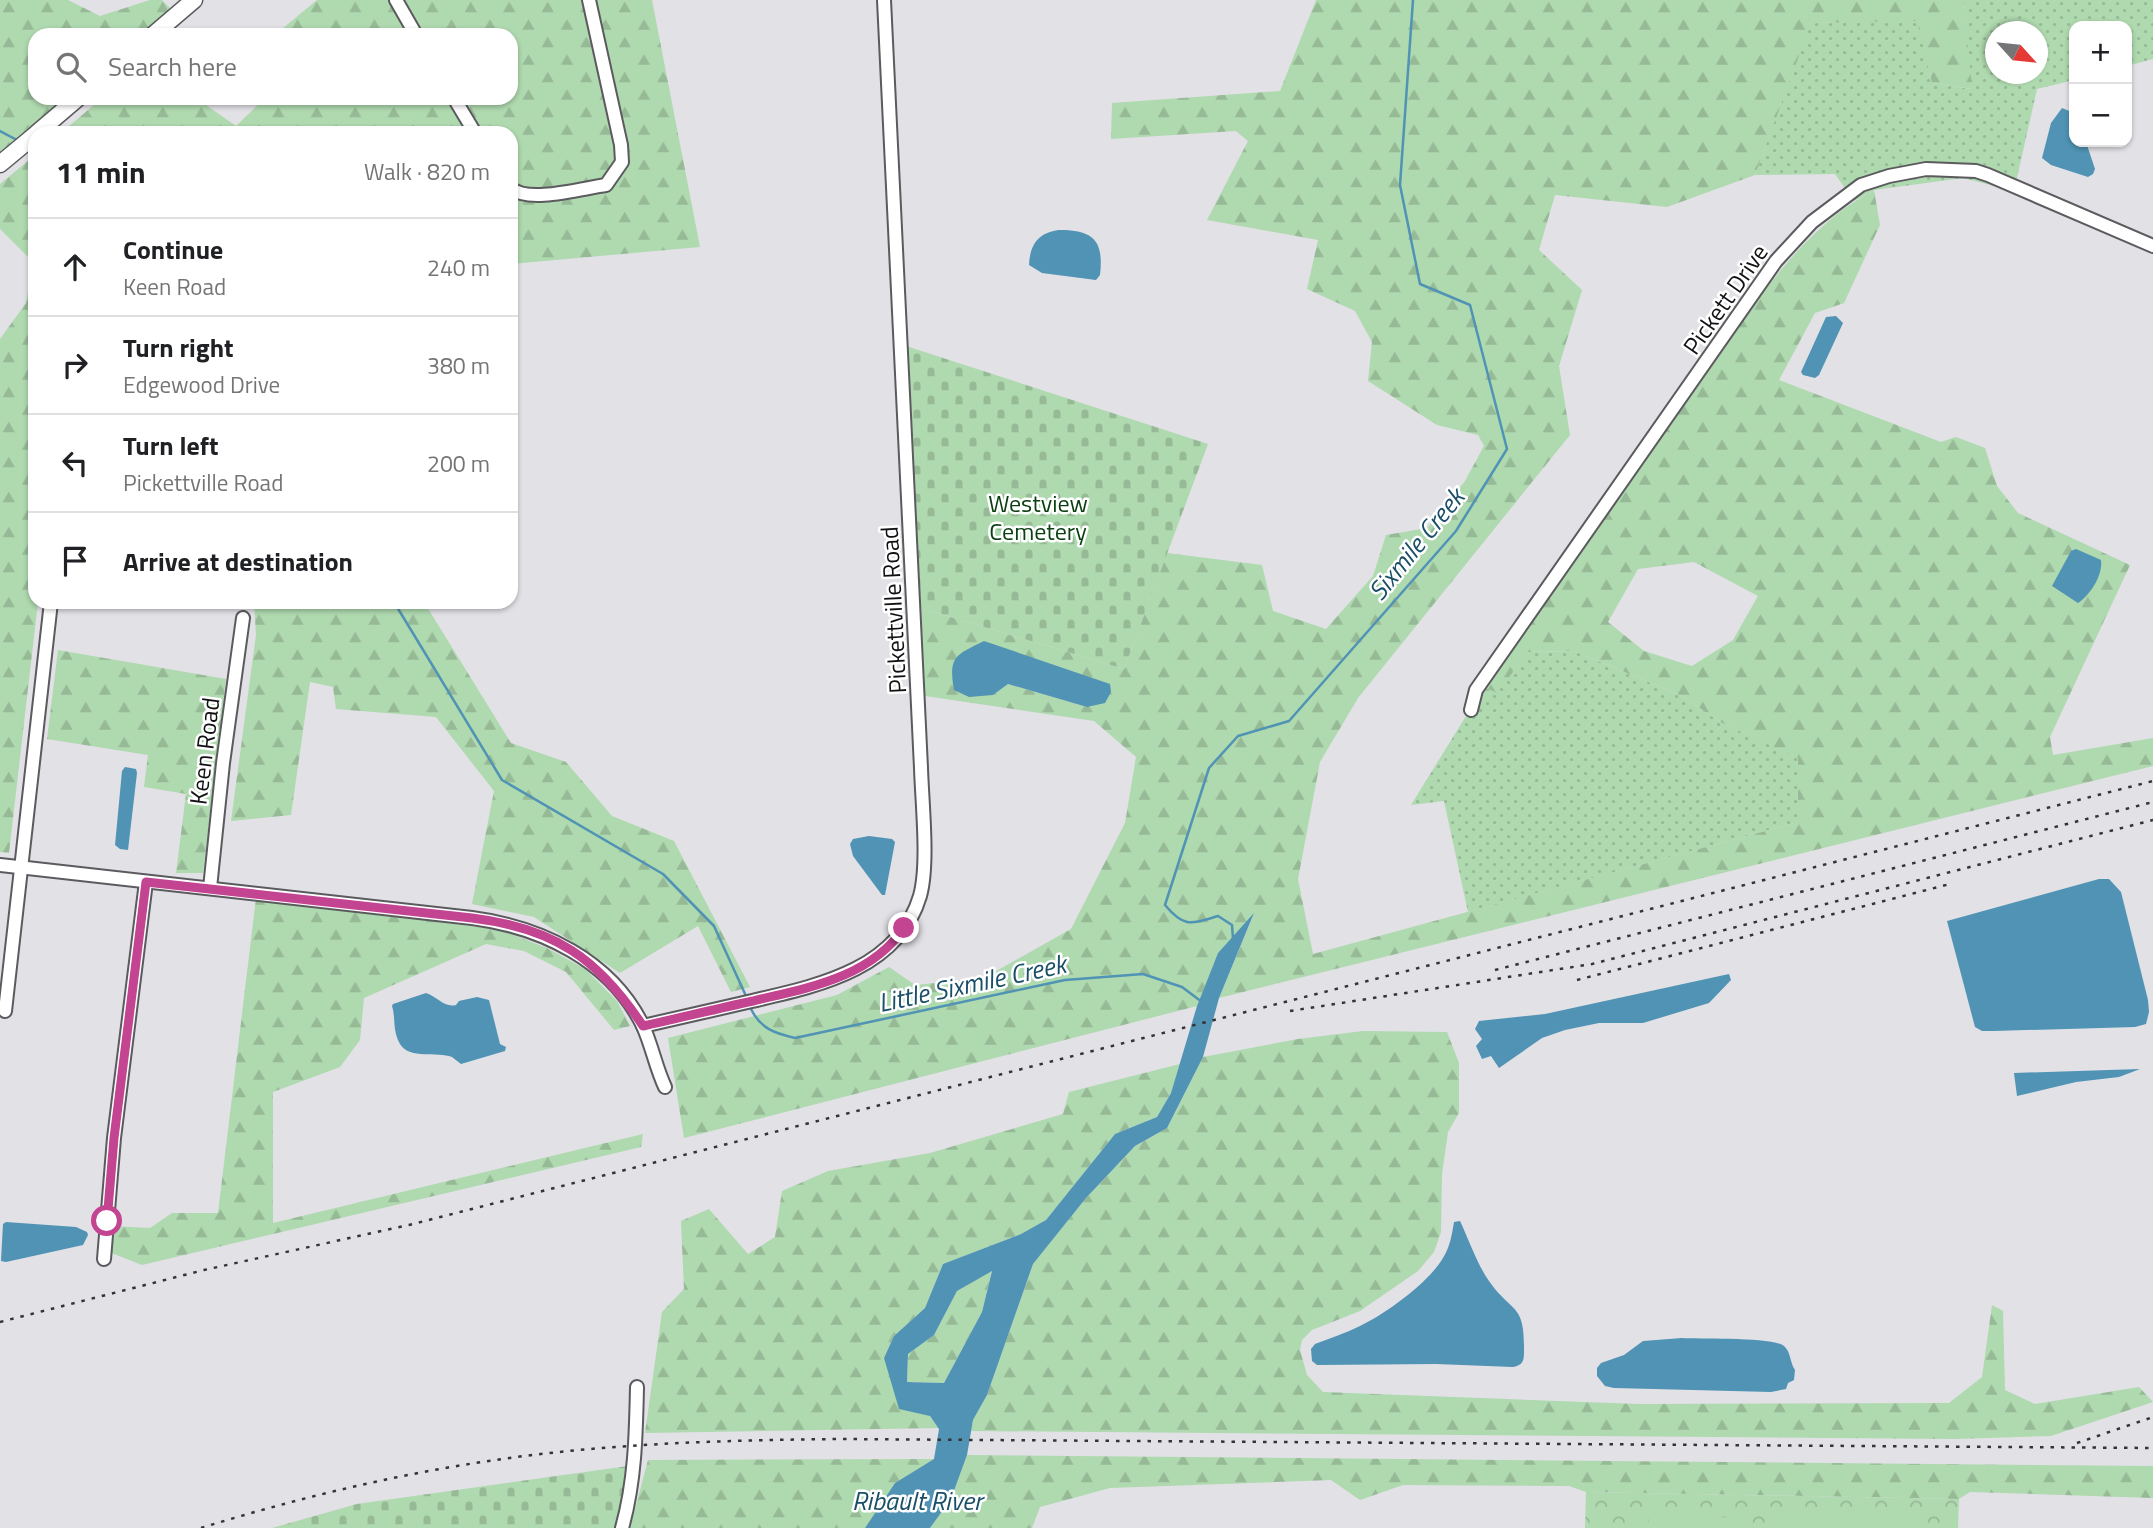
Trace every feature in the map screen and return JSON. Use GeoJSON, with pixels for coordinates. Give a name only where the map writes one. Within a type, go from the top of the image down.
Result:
{"type":"FeatureCollection","features":[{"type":"Feature","properties":{"kind":"main road"},"geometry":{"type":"LineString","coordinates":[[160,28],[185,3]]}},
{"type":"Feature","properties":{"kind":"main road"},"geometry":{"type":"LineString","coordinates":[[45,126],[70,105]]}},
{"type":"Feature","properties":{"kind":"main road"},"geometry":{"type":"LineString","coordinates":[[0,164],[28,141]]}},
{"type":"Feature","properties":{"kind":"street"},"geometry":{"type":"LineString","coordinates":[[396,0],[412,28]]}},
{"type":"Feature","properties":{"kind":"street"},"geometry":{"type":"LineString","coordinates":[[518,192],[530,196],[606,185],[622,162],[621,145],[589,0]]}},
{"type":"Feature","properties":{"kind":"street","name":"Pickettville Road"},"geometry":{"type":"LineString","coordinates":[[643,1026],[794,992],[852,972],[876,958],[889,946],[909,921],[920,897],[924,874],[920,741],[884,0]]}},
{"type":"Feature","properties":{"kind":"street"},"geometry":{"type":"LineString","coordinates":[[458,105],[471,126]]}},
{"type":"Feature","properties":{"kind":"street","name":"Pickett Drive"},"geometry":{"type":"LineString","coordinates":[[1471,710],[1476,690],[1776,261],[1812,222],[1861,186],[1926,169],[1976,171],[2006,181],[2153,246]]}},
{"type":"Feature","properties":{"kind":"street"},"geometry":{"type":"LineString","coordinates":[[5,1011],[50,609]]}},
{"type":"Feature","properties":{"kind":"street","name":"Keen Road"},"geometry":{"type":"LineString","coordinates":[[210,888],[223,763],[243,618]]}},
{"type":"Feature","properties":{"kind":"street"},"geometry":{"type":"LineString","coordinates":[[0,865],[472,918],[520,926],[544,935],[588,962],[623,997],[643,1026],[665,1087]]}},
{"type":"Feature","properties":{"kind":"street"},"geometry":{"type":"LineString","coordinates":[[104,1259],[114,1138],[146,882]]}},
{"type":"Feature","properties":{"kind":"street"},"geometry":{"type":"LineString","coordinates":[[622,1528],[629,1502],[636,1445],[637,1387]]}},
{"type":"Feature","properties":{"kind":"green space"},"geometry":{"type":"Polygon","coordinates":[[[0,0],[68,0],[100,16],[150,0],[162,0],[171,9],[148,28],[28,28],[28,105],[59,105],[34,126],[28,126],[28,131],[0,155],[0,0]]]}},
{"type":"Feature","properties":{"kind":"green space"},"geometry":{"type":"Polygon","coordinates":[[[317,0],[652,0],[700,247],[518,263],[518,126],[236,126],[258,105],[518,105],[518,28],[283,28],[317,0]]]}},
{"type":"Feature","properties":{"kind":"green space"},"geometry":{"type":"Polygon","coordinates":[[[1316,0],[1964,0],[1972,89],[1932,83],[1917,21],[1811,23],[1755,175],[1667,207],[1555,195],[1539,250],[1582,290],[1559,366],[1570,435],[1358,698],[1320,762],[1298,879],[1313,954],[1798,822],[1798,758],[1722,723],[1682,696],[1574,651],[1528,652],[1497,693],[1484,687],[1765,290],[1828,221],[1874,190],[1880,225],[1844,303],[1815,313],[1779,380],[1941,442],[1956,437],[1985,448],[1997,486],[2018,513],[2130,565],[2050,737],[2053,755],[2153,738],[2153,766],[1219,998],[1253,916],[1218,953],[1197,1006],[684,1138],[668,1038],[837,995],[889,967],[915,985],[984,978],[1071,929],[1125,823],[1136,757],[1094,721],[925,696],[921,608],[1124,669],[1167,553],[1262,565],[1273,611],[1326,629],[1373,576],[1386,535],[1427,528],[1465,481],[1484,446],[1478,435],[1437,425],[1368,381],[1372,342],[1355,311],[1307,289],[1318,240],[1207,220],[1248,141],[1236,131],[1111,139],[1112,103],[1280,91],[1316,0]],[[1694,562],[1638,569],[1608,622],[1644,651],[1692,666],[1733,640],[1758,596],[1694,562]],[[984,641],[993,695],[1008,684],[1087,707],[984,641]]]}},
{"type":"Feature","properties":{"kind":"green space"},"geometry":{"type":"Polygon","coordinates":[[[1964,0],[2153,0],[2153,59],[2132,65],[2132,21],[2069,21],[2069,81],[2037,89],[2014,191],[1963,178],[1874,190],[1854,201],[1835,174],[1755,175],[1810,23],[1918,20],[1932,83],[1971,89],[1964,0]]]}},
{"type":"Feature","properties":{"kind":"green space"},"geometry":{"type":"Polygon","coordinates":[[[94,105],[206,105],[236,126],[69,126],[94,105]]]}},
{"type":"Feature","properties":{"kind":"green space"},"geometry":{"type":"Polygon","coordinates":[[[28,161],[28,257],[0,229],[0,184],[28,161]]]}},
{"type":"Feature","properties":{"kind":"green space"},"geometry":{"type":"Polygon","coordinates":[[[28,291],[28,609],[37,609],[9,853],[0,852],[0,339],[26,303],[28,291]]]}},
{"type":"Feature","properties":{"kind":"green space","name":"Westview Cemetery"},"geometry":{"type":"Polygon","coordinates":[[[906,346],[1208,444],[1124,669],[921,608],[906,346]]]}},
{"type":"Feature","properties":{"kind":"green space"},"geometry":{"type":"Polygon","coordinates":[[[254,609],[428,609],[511,743],[566,762],[612,816],[674,841],[750,987],[731,992],[698,926],[620,973],[534,917],[472,904],[494,791],[436,717],[336,709],[333,687],[310,682],[291,815],[231,821],[256,635],[254,609]]]}},
{"type":"Feature","properties":{"kind":"green space"},"geometry":{"type":"Polygon","coordinates":[[[58,650],[226,679],[203,873],[176,873],[186,794],[144,787],[148,755],[47,739],[58,650]]]}},
{"type":"Feature","properties":{"kind":"green space"},"geometry":{"type":"Polygon","coordinates":[[[1574,651],[1682,696],[1722,723],[1799,758],[1798,822],[1468,912],[1444,801],[1411,805],[1484,687],[1497,692],[1528,652],[1574,651]]]}},
{"type":"Feature","properties":{"kind":"green space"},"geometry":{"type":"Polygon","coordinates":[[[256,898],[501,930],[547,948],[585,969],[617,1001],[630,1026],[614,1030],[566,972],[524,951],[486,944],[364,998],[360,1040],[340,1067],[273,1092],[273,1223],[643,1134],[641,1147],[142,1265],[109,1252],[112,1226],[150,1228],[172,1213],[218,1213],[256,898]]]}},
{"type":"Feature","properties":{"kind":"green space"},"geometry":{"type":"Polygon","coordinates":[[[1363,1031],[1447,1032],[1459,1063],[1459,1113],[1448,1132],[1442,1174],[1441,1232],[1434,1252],[1418,1271],[1360,1311],[1312,1330],[1302,1340],[1300,1350],[1307,1375],[1323,1392],[1638,1404],[1949,1403],[1982,1377],[1992,1305],[2003,1311],[2005,1390],[2035,1404],[2139,1387],[2153,1402],[2051,1436],[1956,1439],[971,1431],[973,1420],[987,1395],[1033,1264],[1086,1198],[1135,1146],[1167,1128],[1203,1057],[1298,1039],[1363,1031]]]}},
{"type":"Feature","properties":{"kind":"green space"},"geometry":{"type":"Polygon","coordinates":[[[1180,1064],[1171,1093],[1157,1117],[1115,1134],[1046,1220],[1021,1234],[943,1264],[925,1308],[894,1336],[884,1358],[939,1428],[645,1433],[662,1312],[684,1289],[681,1221],[709,1209],[748,1254],[775,1237],[782,1191],[828,1171],[930,1153],[1063,1114],[1069,1092],[1180,1064]]]}},
{"type":"Feature","properties":{"kind":"green space"},"geometry":{"type":"Polygon","coordinates":[[[992,1270],[982,1312],[944,1383],[907,1382],[908,1354],[934,1335],[957,1291],[992,1270]]]}},
{"type":"Feature","properties":{"kind":"green space"},"geometry":{"type":"Polygon","coordinates":[[[967,1455],[2153,1466],[2153,1498],[1970,1492],[1959,1499],[1586,1492],[1569,1486],[1403,1485],[1360,1500],[1331,1480],[1110,1488],[1040,1507],[1032,1528],[930,1528],[951,1499],[967,1455]]]}},
{"type":"Feature","properties":{"kind":"green space"},"geometry":{"type":"Polygon","coordinates":[[[934,1459],[895,1483],[865,1528],[630,1528],[648,1460],[934,1459]]]}},
{"type":"Feature","properties":{"kind":"green space"},"geometry":{"type":"Polygon","coordinates":[[[628,1466],[623,1503],[616,1528],[272,1528],[357,1504],[628,1466]]]}},
{"type":"Feature","properties":{"kind":"green space"},"geometry":{"type":"Polygon","coordinates":[[[1586,1492],[1959,1499],[1958,1528],[1585,1528],[1586,1492]]]}},
{"type":"Feature","properties":{"kind":"green space"},"geometry":{"type":"Polygon","coordinates":[[[1784,1507],[1908,1514],[1908,1528],[1775,1528],[1776,1514],[1784,1507]]]}},
{"type":"Feature","properties":{"kind":"green space"},"geometry":{"type":"Polygon","coordinates":[[[1649,1513],[1739,1518],[1747,1528],[1648,1528],[1649,1513]]]}},
{"type":"Feature","properties":{"kind":"water"},"geometry":{"type":"Polygon","coordinates":[[[2062,108],[2069,111],[2069,147],[2088,147],[2095,169],[2093,174],[2088,177],[2051,165],[2042,158],[2051,123],[2062,108]]]}},
{"type":"Feature","properties":{"kind":"water"},"geometry":{"type":"Polygon","coordinates":[[[1059,230],[1080,232],[1094,239],[1098,245],[1101,263],[1100,275],[1096,280],[1042,273],[1029,265],[1036,241],[1059,230]]]}},
{"type":"Feature","properties":{"kind":"water"},"geometry":{"type":"Polygon","coordinates":[[[1836,316],[1843,323],[1819,375],[1815,378],[1803,375],[1801,372],[1826,317],[1836,316]]]}},
{"type":"Feature","properties":{"kind":"water"},"geometry":{"type":"Polygon","coordinates":[[[2076,549],[2101,560],[2095,584],[2078,603],[2052,586],[2071,551],[2076,549]]]}},
{"type":"Feature","properties":{"kind":"water"},"geometry":{"type":"Polygon","coordinates":[[[984,641],[1110,684],[1111,692],[1105,703],[1087,707],[1008,684],[993,695],[969,697],[954,690],[953,663],[961,654],[984,641]]]}},
{"type":"Feature","properties":{"kind":"water"},"geometry":{"type":"Polygon","coordinates":[[[125,767],[136,769],[137,773],[128,850],[115,845],[122,771],[125,767]]]}},
{"type":"Feature","properties":{"kind":"water"},"geometry":{"type":"Polygon","coordinates":[[[869,836],[892,839],[895,842],[885,895],[882,895],[853,856],[850,844],[853,839],[869,836]]]}},
{"type":"Feature","properties":{"kind":"water"},"geometry":{"type":"Polygon","coordinates":[[[2099,879],[2109,879],[2121,892],[2148,1000],[2146,1024],[2135,1027],[1994,1031],[1982,1031],[1975,1027],[1947,921],[2099,879]]]}},
{"type":"Feature","properties":{"kind":"water","name":"Ribault River"},"geometry":{"type":"Polygon","coordinates":[[[1254,913],[1219,998],[1203,1057],[1167,1128],[1135,1146],[1086,1198],[1033,1264],[987,1395],[973,1420],[967,1455],[951,1499],[930,1528],[865,1528],[895,1483],[934,1459],[939,1429],[930,1416],[899,1409],[884,1358],[894,1336],[925,1308],[943,1264],[1021,1234],[1046,1220],[1115,1134],[1157,1117],[1171,1093],[1197,1006],[1218,953],[1254,913]],[[992,1271],[957,1291],[934,1335],[908,1354],[907,1382],[944,1383],[982,1312],[992,1271]]]}},
{"type":"Feature","properties":{"kind":"water"},"geometry":{"type":"Polygon","coordinates":[[[1729,974],[1731,980],[1709,1003],[1643,1023],[1599,1023],[1565,1030],[1542,1038],[1499,1068],[1491,1056],[1482,1059],[1476,1046],[1482,1039],[1475,1029],[1479,1021],[1545,1014],[1729,974]]]}},
{"type":"Feature","properties":{"kind":"water"},"geometry":{"type":"Polygon","coordinates":[[[426,993],[452,1006],[459,1001],[477,997],[489,1000],[500,1044],[506,1047],[505,1051],[461,1064],[446,1055],[417,1054],[404,1049],[396,1034],[392,1006],[426,993]]]}},
{"type":"Feature","properties":{"kind":"water"},"geometry":{"type":"Polygon","coordinates":[[[2140,1069],[2119,1077],[2076,1082],[2017,1096],[2014,1073],[2140,1069]]]}},
{"type":"Feature","properties":{"kind":"water"},"geometry":{"type":"Polygon","coordinates":[[[1460,1221],[1485,1274],[1519,1316],[1524,1335],[1524,1357],[1521,1364],[1513,1367],[1436,1364],[1317,1365],[1312,1361],[1311,1349],[1315,1344],[1371,1320],[1428,1277],[1443,1258],[1454,1222],[1460,1221]]]}},
{"type":"Feature","properties":{"kind":"water"},"geometry":{"type":"Polygon","coordinates":[[[6,1222],[76,1227],[88,1235],[83,1245],[6,1262],[1,1261],[3,1224],[6,1222]]]}},
{"type":"Feature","properties":{"kind":"water"},"geometry":{"type":"Polygon","coordinates":[[[1682,1338],[1777,1343],[1788,1351],[1795,1370],[1794,1380],[1788,1383],[1786,1389],[1771,1392],[1614,1388],[1605,1386],[1597,1376],[1597,1368],[1601,1363],[1624,1355],[1643,1341],[1682,1338]]]}},
{"type":"Feature","properties":{"kind":"waterway","name":"Sixmile Creek"},"geometry":{"type":"LineString","coordinates":[[1233,939],[1232,925],[1218,916],[1201,921],[1183,921],[1165,905],[1209,768],[1238,736],[1289,721],[1456,531],[1507,449],[1470,305],[1420,284],[1400,185],[1413,0]]}},
{"type":"Feature","properties":{"kind":"waterway","name":"Little Sixmile Creek"},"geometry":{"type":"LineString","coordinates":[[0,131],[17,140]]}},
{"type":"Feature","properties":{"kind":"waterway","name":"Little Sixmile Creek"},"geometry":{"type":"LineString","coordinates":[[398,609],[502,780],[663,874],[714,926],[746,996]]}},
{"type":"Feature","properties":{"kind":"waterway","name":"Little Sixmile Creek"},"geometry":{"type":"LineString","coordinates":[[751,1009],[769,1029],[795,1038],[1065,980],[1143,974],[1182,987],[1202,1002]]}},
{"type":"Feature","properties":{"kind":"railway"},"geometry":{"type":"LineString","coordinates":[[0,1322],[204,1270],[409,1225],[2153,781]]}},
{"type":"Feature","properties":{"kind":"railway"},"geometry":{"type":"LineString","coordinates":[[1495,970],[2153,802]]}},
{"type":"Feature","properties":{"kind":"railway"},"geometry":{"type":"LineString","coordinates":[[1290,1011],[1592,964],[2153,820]]}},
{"type":"Feature","properties":{"kind":"railway"},"geometry":{"type":"LineString","coordinates":[[1577,980],[1950,884]]}},
{"type":"Feature","properties":{"kind":"railway"},"geometry":{"type":"LineString","coordinates":[[2077,1443],[2153,1417]]}},
{"type":"Feature","properties":{"kind":"railway"},"geometry":{"type":"LineString","coordinates":[[201,1528],[291,1502],[429,1471],[569,1451],[704,1442],[839,1439],[2153,1448]]}},
{"type":"Feature","properties":{"kind":"route"},"geometry":{"type":"LineString","coordinates":[[107,1221],[114,1138],[146,882],[500,921],[520,926],[544,935],[588,962],[606,977],[643,1026],[827,982],[876,958],[904,928]]}}]}
